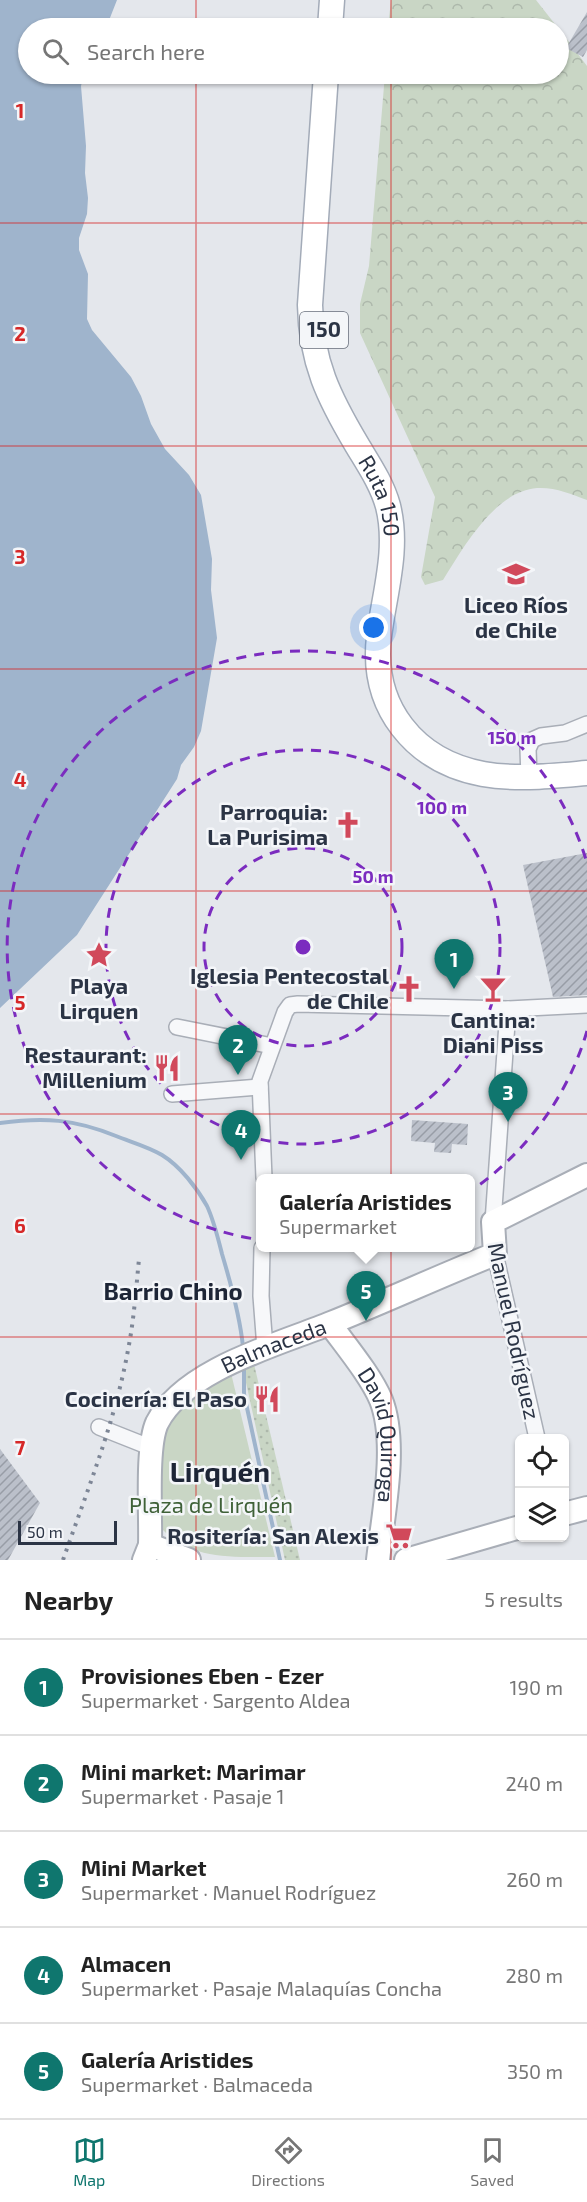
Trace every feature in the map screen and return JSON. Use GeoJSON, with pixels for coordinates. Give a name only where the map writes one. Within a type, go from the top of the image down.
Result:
{"type":"FeatureCollection","features":[{"type":"Feature","properties":{"kind":"main road"},"geometry":{"type":"LineString","coordinates":[[331,18],[332,0]]}},
{"type":"Feature","properties":{"kind":"main road"},"geometry":{"type":"LineString","coordinates":[[343,18],[344,0]]}},
{"type":"Feature","properties":{"kind":"main road","name":"Ruta 150"},"geometry":{"type":"LineString","coordinates":[[325,84],[310,305],[312,336],[318,367],[329,396],[376,476],[389,513],[392,550],[378,651],[381,689],[399,724],[412,738],[432,754],[455,766],[482,774],[529,770],[587,758]]}},
{"type":"Feature","properties":{"kind":"main road","name":"Ruta 150"},"geometry":{"type":"LineString","coordinates":[[338,84],[323,301],[324,332],[337,380],[391,474],[404,511],[407,554],[392,645],[394,680],[401,700],[413,719],[435,741],[447,749],[485,761],[529,770],[587,773]]}},
{"type":"Feature","properties":{"kind":"street"},"geometry":{"type":"LineString","coordinates":[[529,770],[529,745],[534,738],[565,733],[587,724]]}},
{"type":"Feature","properties":{"kind":"street"},"geometry":{"type":"LineString","coordinates":[[264,1174],[261,1076],[285,1012],[290,1005],[508,1008],[587,1005]]}},
{"type":"Feature","properties":{"kind":"street","name":"Manuel Rodríguez"},"geometry":{"type":"LineString","coordinates":[[508,1008],[493,1222],[495,1254],[536,1434]]}},
{"type":"Feature","properties":{"kind":"street"},"geometry":{"type":"LineString","coordinates":[[177,1027],[272,1046]]}},
{"type":"Feature","properties":{"kind":"street"},"geometry":{"type":"LineString","coordinates":[[172,1094],[260,1087]]}},
{"type":"Feature","properties":{"kind":"street"},"geometry":{"type":"LineString","coordinates":[[493,1222],[587,1174]]}},
{"type":"Feature","properties":{"kind":"street"},"geometry":{"type":"LineString","coordinates":[[258,1351],[262,1252]]}},
{"type":"Feature","properties":{"kind":"street","name":"Balmaceda"},"geometry":{"type":"LineString","coordinates":[[147,1553],[152,1448],[158,1423],[168,1408],[201,1380],[229,1364],[495,1254]]}},
{"type":"Feature","properties":{"kind":"street","name":"David Quiroga"},"geometry":{"type":"LineString","coordinates":[[330,1324],[377,1392],[387,1421],[388,1466],[378,1560]]}},
{"type":"Feature","properties":{"kind":"street"},"geometry":{"type":"LineString","coordinates":[[99,1427],[152,1448]]}},
{"type":"Feature","properties":{"kind":"street"},"geometry":{"type":"LineString","coordinates":[[569,1513],[587,1508]]}},
{"type":"Feature","properties":{"kind":"street"},"geometry":{"type":"LineString","coordinates":[[406,1560],[515,1528]]}},
{"type":"Feature","properties":{"kind":"street"},"geometry":{"type":"LineString","coordinates":[[147,1553],[189,1560]]}},
{"type":"Feature","properties":{"kind":"green space"},"geometry":{"type":"Polygon","coordinates":[[[391,0],[536,0],[550,18],[389,18],[391,0]]]}},
{"type":"Feature","properties":{"kind":"green space"},"geometry":{"type":"Polygon","coordinates":[[[569,42],[587,66],[587,500],[563,491],[537,488],[507,499],[494,510],[470,538],[443,580],[425,585],[421,577],[435,497],[360,333],[360,304],[369,266],[384,84],[569,84],[569,42]]]}},
{"type":"Feature","properties":{"kind":"green space"},"geometry":{"type":"Polygon","coordinates":[[[254,1364],[300,1560],[285,1560],[243,1369],[254,1364]]]}},
{"type":"Feature","properties":{"kind":"green space","name":"Plaza de Lirquén"},"geometry":{"type":"Polygon","coordinates":[[[231,1373],[275,1557],[228,1556],[199,1551],[185,1546],[161,1528],[159,1459],[168,1427],[183,1402],[231,1373]]]}},
{"type":"Feature","properties":{"kind":"water"},"geometry":{"type":"Polygon","coordinates":[[[0,0],[117,0],[110,18],[18,18],[18,84],[82,84],[88,198],[87,214],[79,238],[79,250],[88,274],[87,319],[92,330],[131,377],[151,424],[165,449],[189,475],[201,495],[212,559],[211,590],[217,638],[201,731],[194,747],[181,765],[177,779],[77,935],[0,1008],[0,0]]]}},
{"type":"Feature","properties":{"kind":"building"},"geometry":{"type":"Polygon","coordinates":[[[587,12],[587,50],[583,57],[569,50],[569,43],[587,12]]]}},
{"type":"Feature","properties":{"kind":"building"},"geometry":{"type":"Polygon","coordinates":[[[587,853],[587,995],[553,997],[523,865],[587,853]]]}},
{"type":"Feature","properties":{"kind":"building"},"geometry":{"type":"Polygon","coordinates":[[[412,1120],[468,1124],[467,1145],[452,1144],[451,1153],[434,1152],[435,1143],[411,1141],[412,1120]]]}},
{"type":"Feature","properties":{"kind":"building"},"geometry":{"type":"Polygon","coordinates":[[[0,1449],[40,1503],[8,1560],[0,1560],[0,1449]]]}},
{"type":"Feature","properties":{"kind":"waterway"},"geometry":{"type":"LineString","coordinates":[[0,1123],[45,1120],[86,1126],[151,1150],[175,1165],[198,1192],[212,1218],[235,1300],[243,1347]]}},
{"type":"Feature","properties":{"kind":"waterway"},"geometry":{"type":"LineString","coordinates":[[244,1367],[244,1394],[280,1560]]}},
{"type":"Feature","properties":{"kind":"railway"},"geometry":{"type":"LineString","coordinates":[[63,1560],[116,1403],[132,1327],[139,1259]]}},
{"type":"Feature","properties":{"kind":"place","name":"Liceo Ríos de Chile"},"geometry":{"type":"Point","coordinates":[516,574]}},
{"type":"Feature","properties":{"kind":"place","name":"Parroquia: La Purisima"},"geometry":{"type":"Point","coordinates":[348,825]}},
{"type":"Feature","properties":{"kind":"place","name":"Playa Lirquen"},"geometry":{"type":"Point","coordinates":[99,955]}},
{"type":"Feature","properties":{"kind":"place","name":"Iglesia Pentecostal de Chile"},"geometry":{"type":"Point","coordinates":[409,989]}},
{"type":"Feature","properties":{"kind":"place","name":"Provisiones Eben - Ezer"},"geometry":{"type":"Point","coordinates":[454,989]}},
{"type":"Feature","properties":{"kind":"place","name":"Cantina: Diani Piss"},"geometry":{"type":"Point","coordinates":[493,989]}},
{"type":"Feature","properties":{"kind":"place","name":"Restaurant: Millenium"},"geometry":{"type":"Point","coordinates":[167,1068]}},
{"type":"Feature","properties":{"kind":"place","name":"Mini market: Marimar"},"geometry":{"type":"Point","coordinates":[238,1075]}},
{"type":"Feature","properties":{"kind":"place","name":"Mini Market"},"geometry":{"type":"Point","coordinates":[508,1122]}},
{"type":"Feature","properties":{"kind":"place","name":"Almacen"},"geometry":{"type":"Point","coordinates":[241,1160]}},
{"type":"Feature","properties":{"kind":"place","name":"Galería Aristides"},"geometry":{"type":"Point","coordinates":[366,1321]}},
{"type":"Feature","properties":{"kind":"place","name":"Cocinería: El Paso"},"geometry":{"type":"Point","coordinates":[267,1399]}},
{"type":"Feature","properties":{"kind":"place","name":"Rositería: San Alexis"},"geometry":{"type":"Point","coordinates":[399,1536]}},
{"type":"Feature","properties":{"kind":"district","name":"Barrio Chino"},"geometry":{"type":"Point","coordinates":[173,1292]}},
{"type":"Feature","properties":{"kind":"district","name":"Lirquén"},"geometry":{"type":"Point","coordinates":[220,1472]}}]}
